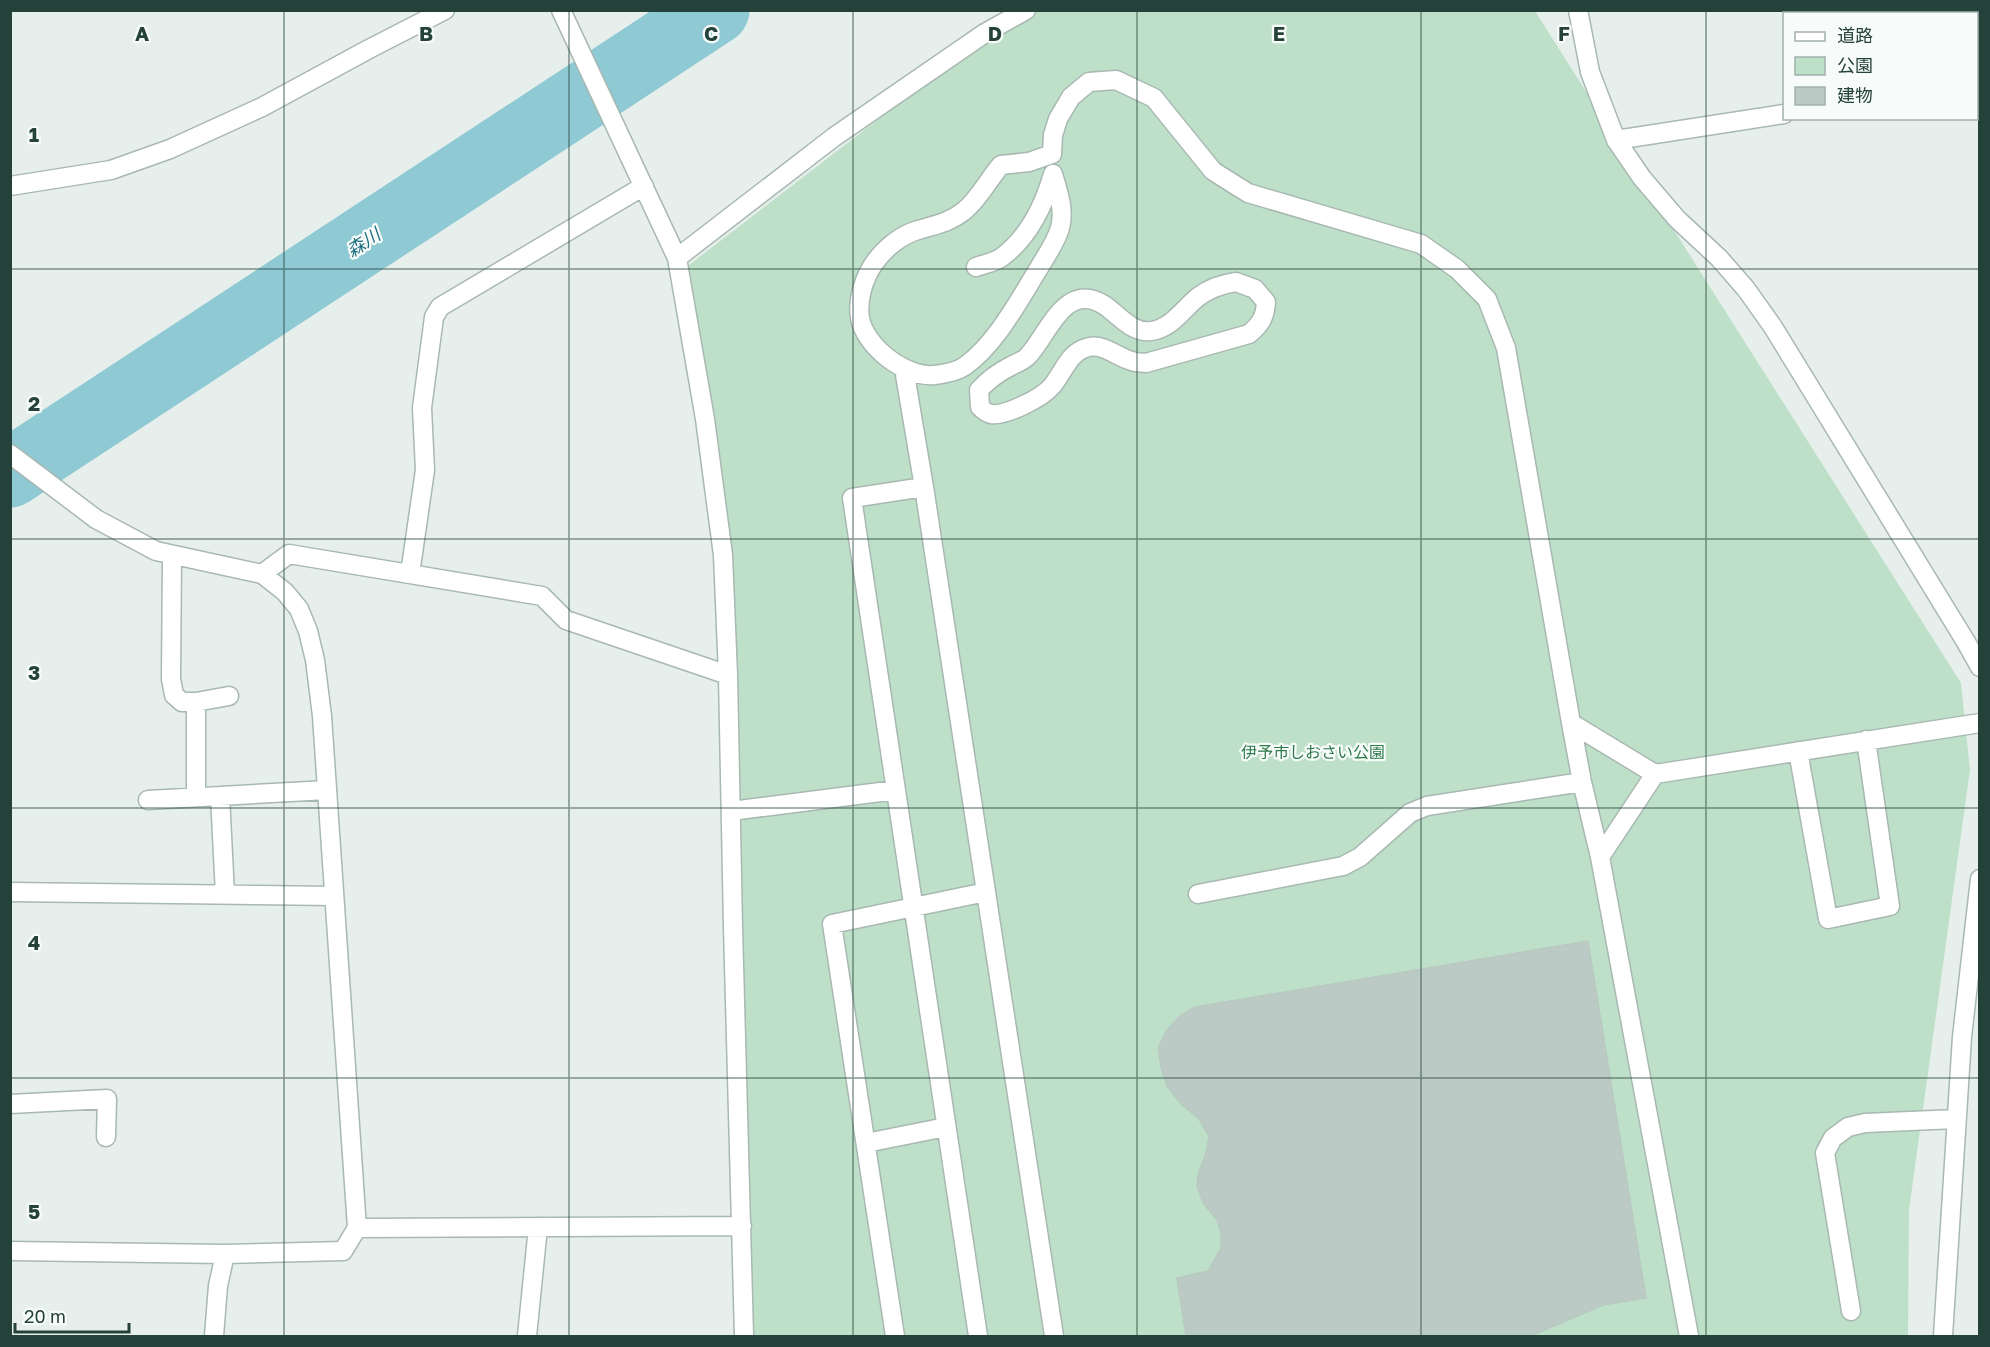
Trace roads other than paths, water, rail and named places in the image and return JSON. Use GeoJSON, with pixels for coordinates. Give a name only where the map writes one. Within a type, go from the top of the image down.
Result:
{"type":"FeatureCollection","features":[{"type":"Feature","properties":{"kind":"street"},"geometry":{"type":"LineString","coordinates":[[10,186],[111,170],[170,149],[262,107],[445,10]]}},
{"type":"Feature","properties":{"kind":"street"},"geometry":{"type":"LineString","coordinates":[[561,10],[677,258],[705,419],[723,555],[744,1336]]}},
{"type":"Feature","properties":{"kind":"street"},"geometry":{"type":"LineString","coordinates":[[677,258],[844,130],[985,33],[1026,10]]}},
{"type":"Feature","properties":{"kind":"street"},"geometry":{"type":"LineString","coordinates":[[1578,10],[1590,72],[1616,140],[1641,178],[1677,219],[1719,258],[1746,289],[1773,327],[1980,667]]}},
{"type":"Feature","properties":{"kind":"street"},"geometry":{"type":"LineString","coordinates":[[1052,154],[1029,162],[1001,165],[984,190],[964,211],[941,225],[915,230],[893,243],[874,263],[861,288],[860,319],[873,346],[904,369],[933,375],[963,368],[983,350],[1025,290],[1048,253],[1060,227],[1062,203],[1053,174],[1053,135],[1058,119],[1071,97],[1089,82],[1116,80],[1155,98],[1213,171],[1248,192],[1421,244],[1457,269],[1487,299],[1506,348],[1570,723],[1600,857],[1689,1336]]}},
{"type":"Feature","properties":{"kind":"street"},"geometry":{"type":"LineString","coordinates":[[1616,140],[1783,114]]}},
{"type":"Feature","properties":{"kind":"street"},"geometry":{"type":"LineString","coordinates":[[976,267],[1001,258],[1022,236],[1040,211],[1053,174]]}},
{"type":"Feature","properties":{"kind":"street"},"geometry":{"type":"LineString","coordinates":[[410,574],[425,470],[422,408],[434,316],[440,308],[640,179]]}},
{"type":"Feature","properties":{"kind":"street"},"geometry":{"type":"LineString","coordinates":[[1236,282],[1255,289],[1266,302],[1265,315],[1260,325],[1249,334],[1146,363],[1131,362],[1099,347],[1077,351],[1051,387],[1038,397],[1002,414],[988,414],[980,407],[979,390],[987,381],[1026,358],[1059,312],[1073,302],[1087,298],[1104,305],[1132,327],[1149,332],[1165,326],[1199,297],[1220,285],[1236,282]]}},
{"type":"Feature","properties":{"kind":"street"},"geometry":{"type":"LineString","coordinates":[[904,369],[1054,1336]]}},
{"type":"Feature","properties":{"kind":"street"},"geometry":{"type":"LineString","coordinates":[[10,454],[96,519],[156,551],[262,574],[285,592],[299,609],[315,660],[322,716],[357,1228],[343,1251],[225,1254],[10,1251]]}},
{"type":"Feature","properties":{"kind":"street"},"geometry":{"type":"LineString","coordinates":[[924,487],[852,498],[978,1336]]}},
{"type":"Feature","properties":{"kind":"street"},"geometry":{"type":"LineString","coordinates":[[262,574],[289,554],[542,596],[566,620],[728,675]]}},
{"type":"Feature","properties":{"kind":"street"},"geometry":{"type":"LineString","coordinates":[[172,555],[171,679],[174,695],[182,702],[229,696]]}},
{"type":"Feature","properties":{"kind":"street"},"geometry":{"type":"LineString","coordinates":[[196,702],[196,797]]}},
{"type":"Feature","properties":{"kind":"street"},"geometry":{"type":"LineString","coordinates":[[1570,723],[1655,774],[1980,723]]}},
{"type":"Feature","properties":{"kind":"street"},"geometry":{"type":"LineString","coordinates":[[1798,751],[1828,919],[1890,906],[1866,740]]}},
{"type":"Feature","properties":{"kind":"street"},"geometry":{"type":"LineString","coordinates":[[1600,857],[1655,774]]}},
{"type":"Feature","properties":{"kind":"street"},"geometry":{"type":"LineString","coordinates":[[1198,894],[1343,866],[1360,857],[1410,813],[1427,806],[1582,782]]}},
{"type":"Feature","properties":{"kind":"street"},"geometry":{"type":"LineString","coordinates":[[148,800],[327,790]]}},
{"type":"Feature","properties":{"kind":"street"},"geometry":{"type":"LineString","coordinates":[[731,811],[896,790]]}},
{"type":"Feature","properties":{"kind":"street"},"geometry":{"type":"LineString","coordinates":[[220,796],[225,894]]}},
{"type":"Feature","properties":{"kind":"street"},"geometry":{"type":"LineString","coordinates":[[1942,1336],[1962,1037],[1980,879]]}},
{"type":"Feature","properties":{"kind":"street"},"geometry":{"type":"LineString","coordinates":[[10,892],[334,896]]}},
{"type":"Feature","properties":{"kind":"street"},"geometry":{"type":"LineString","coordinates":[[895,1336],[832,924],[986,892]]}},
{"type":"Feature","properties":{"kind":"street"},"geometry":{"type":"LineString","coordinates":[[10,1104],[107,1099],[106,1137]]}},
{"type":"Feature","properties":{"kind":"street"},"geometry":{"type":"LineString","coordinates":[[1851,1311],[1825,1153],[1833,1138],[1848,1127],[1865,1123],[1956,1119]]}},
{"type":"Feature","properties":{"kind":"street"},"geometry":{"type":"LineString","coordinates":[[866,1143],[946,1127]]}},
{"type":"Feature","properties":{"kind":"street"},"geometry":{"type":"LineString","coordinates":[[357,1228],[742,1226]]}},
{"type":"Feature","properties":{"kind":"street"},"geometry":{"type":"LineString","coordinates":[[527,1336],[538,1227]]}},
{"type":"Feature","properties":{"kind":"street"},"geometry":{"type":"LineString","coordinates":[[214,1336],[218,1286],[225,1254]]}},
{"type":"Feature","properties":{"kind":"waterway","name":"森川"},"geometry":{"type":"LineString","coordinates":[[10,473],[715,10]]}},
{"type":"Feature","properties":{"kind":"park label","name":"伊予市しおさい公園"},"geometry":{"type":"Point","coordinates":[1313,752]}}]}
